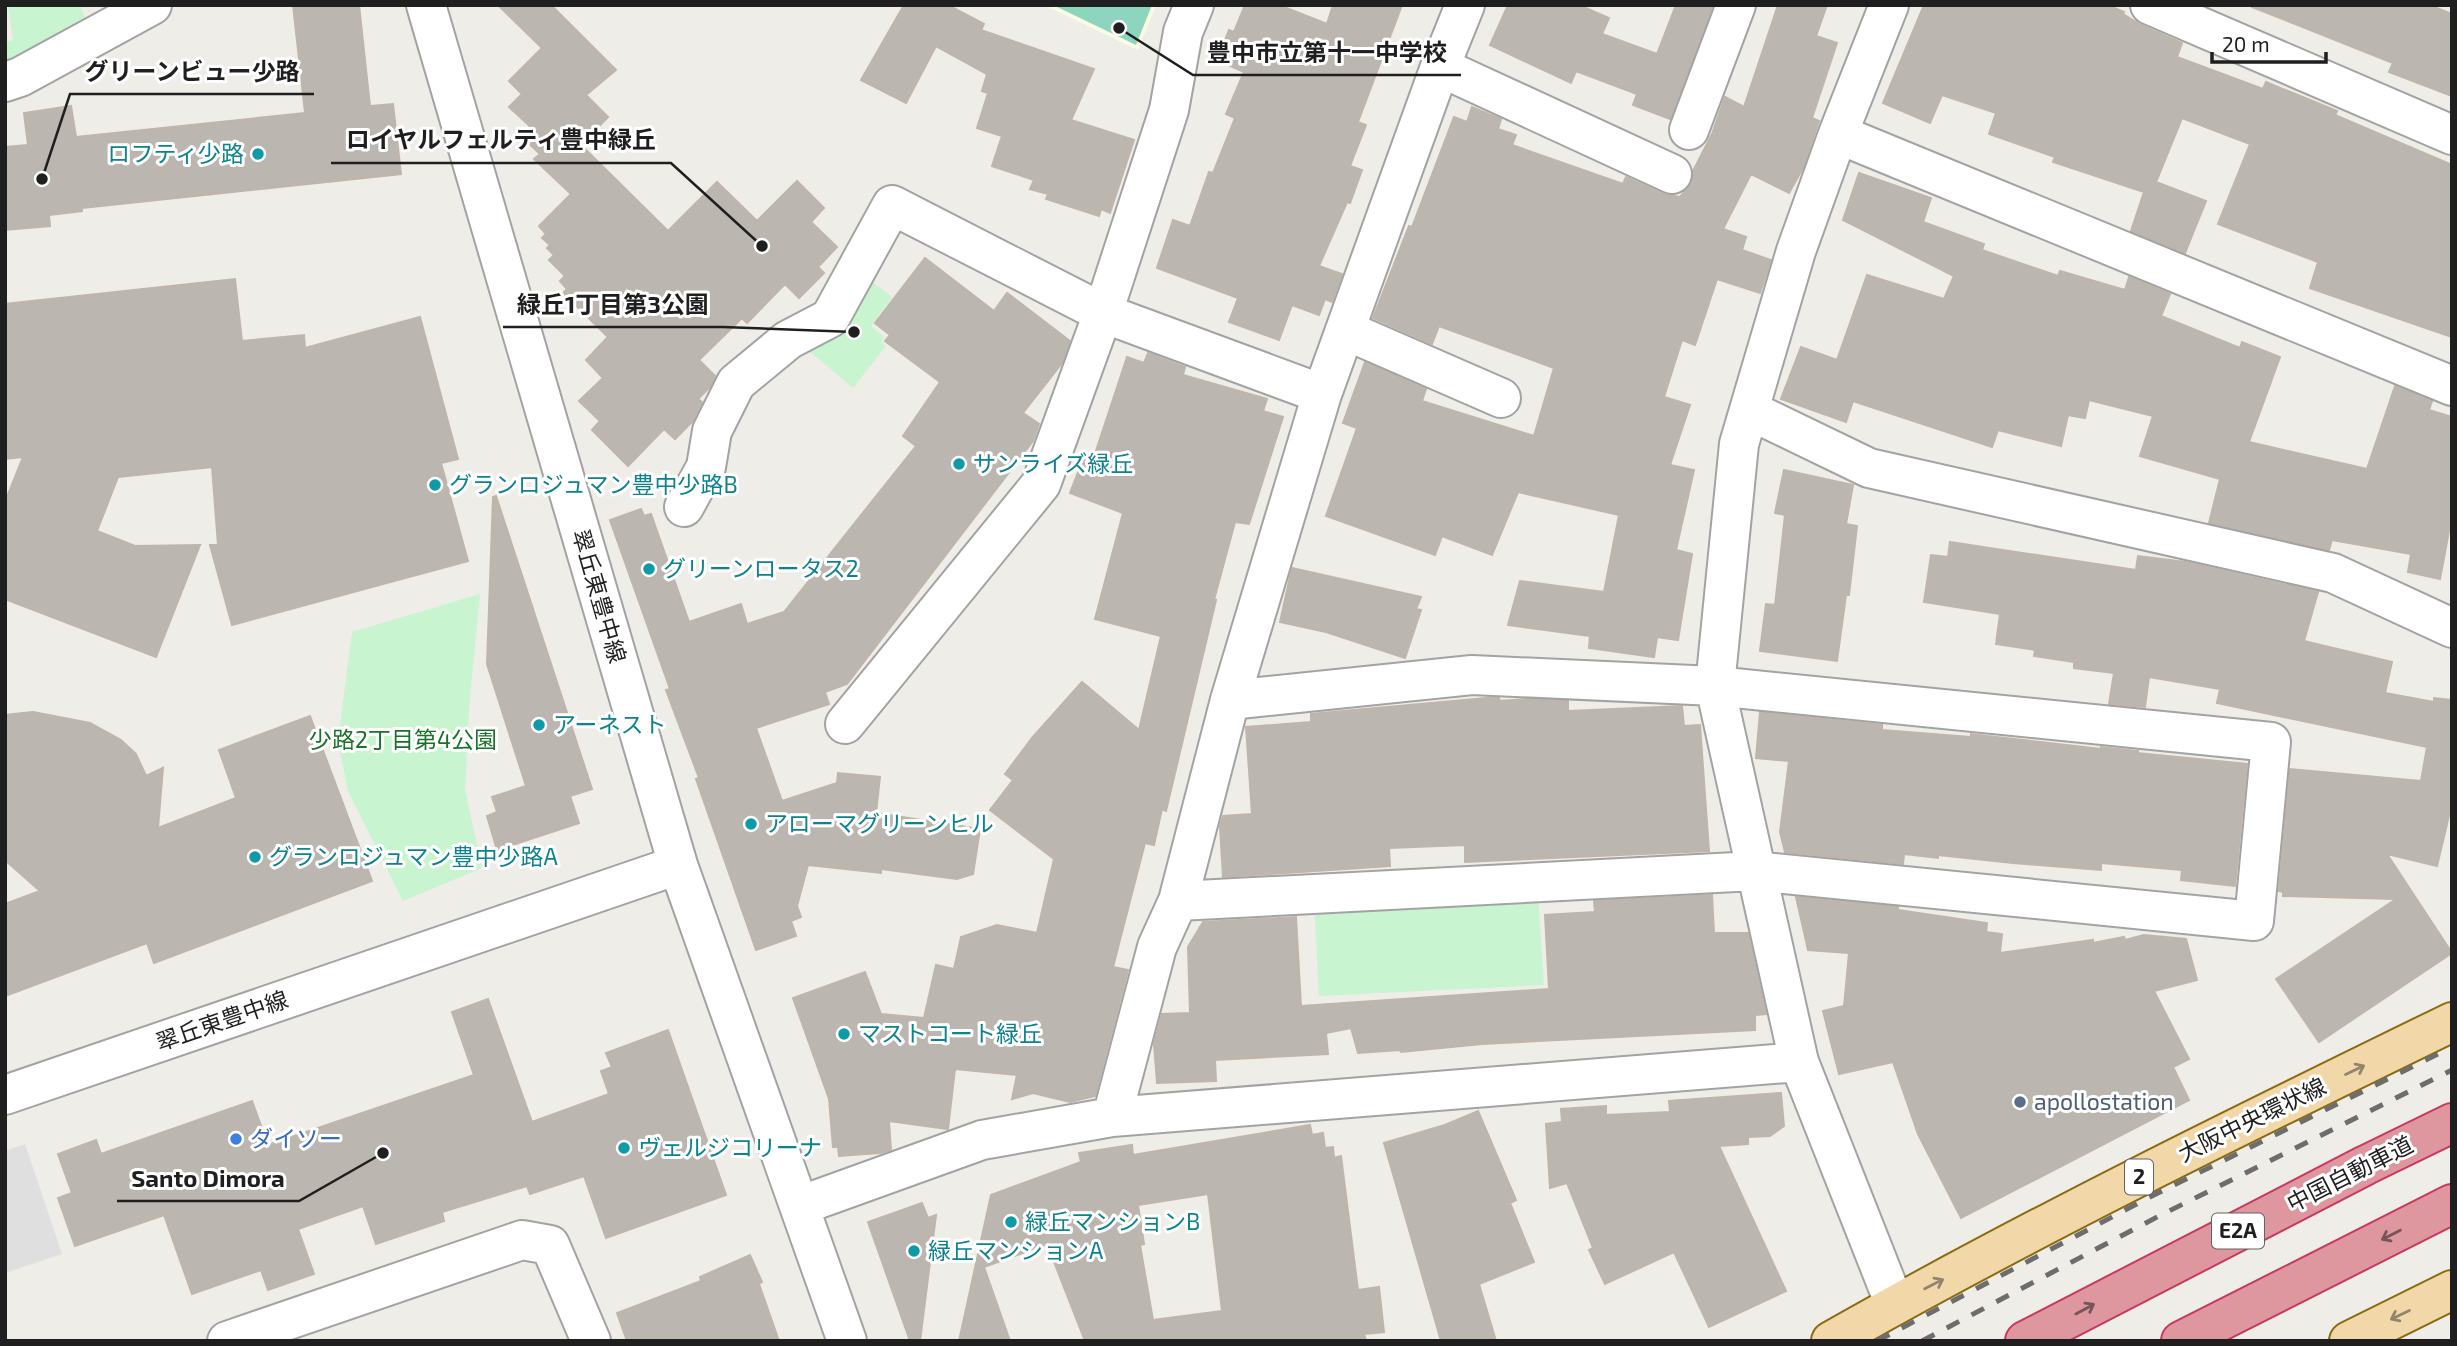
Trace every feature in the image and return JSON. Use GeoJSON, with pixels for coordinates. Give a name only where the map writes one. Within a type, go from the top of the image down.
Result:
{"type":"FeatureCollection","features":[{"type":"Feature","properties":{"kind":"highway","name":"中国自動車道"},"geometry":{"type":"LineString","coordinates":[[2025,1341],[2452,1123]]}},
{"type":"Feature","properties":{"kind":"highway"},"geometry":{"type":"LineString","coordinates":[[2181,1341],[2452,1204]]}},
{"type":"Feature","properties":{"kind":"main road","name":"大阪中央環状線"},"geometry":{"type":"LineString","coordinates":[[1831,1341],[2148,1172],[2452,1022]]}},
{"type":"Feature","properties":{"kind":"main road"},"geometry":{"type":"LineString","coordinates":[[2349,1341],[2452,1290]]}},
{"type":"Feature","properties":{"kind":"street"},"geometry":{"type":"LineString","coordinates":[[5,82],[20,77],[152,5]]}},
{"type":"Feature","properties":{"kind":"street","name":"翠丘東豊中線"},"geometry":{"type":"LineString","coordinates":[[426,5],[678,865],[847,1341]]}},
{"type":"Feature","properties":{"kind":"street"},"geometry":{"type":"LineString","coordinates":[[845,724],[1041,484],[1103,313],[1169,110],[1183,32],[1194,5]]}},
{"type":"Feature","properties":{"kind":"street"},"geometry":{"type":"LineString","coordinates":[[1112,1117],[1157,947],[1178,901],[1230,700],[1322,394],[1465,5]]}},
{"type":"Feature","properties":{"kind":"street"},"geometry":{"type":"LineString","coordinates":[[1689,130],[1736,5]]}},
{"type":"Feature","properties":{"kind":"street"},"geometry":{"type":"LineString","coordinates":[[1889,5],[1796,251],[1739,444],[1716,686],[1799,1062],[1895,1305]]}},
{"type":"Feature","properties":{"kind":"street"},"geometry":{"type":"LineString","coordinates":[[2150,5],[2452,135]]}},
{"type":"Feature","properties":{"kind":"street"},"geometry":{"type":"LineString","coordinates":[[1440,67],[1672,174]]}},
{"type":"Feature","properties":{"kind":"street"},"geometry":{"type":"LineString","coordinates":[[1838,134],[2452,386]]}},
{"type":"Feature","properties":{"kind":"street"},"geometry":{"type":"LineString","coordinates":[[684,507],[706,467],[712,431],[736,383],[788,340],[830,318],[892,205],[1103,313],[1322,394]]}},
{"type":"Feature","properties":{"kind":"street"},"geometry":{"type":"LineString","coordinates":[[1345,330],[1501,398]]}},
{"type":"Feature","properties":{"kind":"street"},"geometry":{"type":"LineString","coordinates":[[1749,410],[1869,468],[2333,573],[2452,628]]}},
{"type":"Feature","properties":{"kind":"street"},"geometry":{"type":"LineString","coordinates":[[1178,901],[1755,871],[2254,920],[2271,742],[1716,686],[1472,675],[1230,700]]}},
{"type":"Feature","properties":{"kind":"street","name":"翠丘東豊中線"},"geometry":{"type":"LineString","coordinates":[[5,1095],[678,865]]}},
{"type":"Feature","properties":{"kind":"street"},"geometry":{"type":"LineString","coordinates":[[799,1206],[982,1140],[1112,1117],[1799,1062]]}},
{"type":"Feature","properties":{"kind":"street"},"geometry":{"type":"LineString","coordinates":[[227,1341],[523,1240],[550,1245],[591,1341]]}},
{"type":"Feature","properties":{"kind":"shaded area"},"geometry":{"type":"Polygon","coordinates":[[[1044,5],[1156,5],[1138,50],[1044,5]]]}},
{"type":"Feature","properties":{"kind":"shaded area"},"geometry":{"type":"Polygon","coordinates":[[[25,1144],[62,1254],[5,1273],[5,1151],[25,1144]]]}},
{"type":"Feature","properties":{"kind":"green space"},"geometry":{"type":"Polygon","coordinates":[[[80,5],[87,23],[5,63],[5,42],[13,40],[8,7],[80,5]]]}},
{"type":"Feature","properties":{"kind":"green space"},"geometry":{"type":"Polygon","coordinates":[[[1053,5],[1152,5],[1136,45],[1053,5]]]}},
{"type":"Feature","properties":{"kind":"green space"},"geometry":{"type":"Polygon","coordinates":[[[871,281],[892,297],[871,326],[884,337],[881,342],[886,346],[853,388],[804,347],[871,281]]]}},
{"type":"Feature","properties":{"kind":"green space","name":"少路2丁目第4公園"},"geometry":{"type":"Polygon","coordinates":[[[480,594],[469,708],[465,790],[482,868],[403,901],[348,791],[338,741],[352,632],[480,594]]]}},
{"type":"Feature","properties":{"kind":"green space"},"geometry":{"type":"Polygon","coordinates":[[[1538,893],[1544,985],[1319,996],[1314,902],[1538,893]]]}},
{"type":"Feature","properties":{"kind":"building"},"geometry":{"type":"Polygon","coordinates":[[[293,5],[359,5],[370,106],[393,104],[401,174],[82,208],[82,211],[49,215],[50,226],[5,230],[5,147],[28,145],[24,113],[71,106],[76,137],[305,113],[293,5]]]}},
{"type":"Feature","properties":{"kind":"building"},"geometry":{"type":"Polygon","coordinates":[[[498,5],[551,5],[616,70],[586,95],[608,117],[581,145],[668,231],[717,182],[757,221],[797,181],[824,208],[811,222],[837,247],[818,267],[824,273],[799,298],[785,284],[747,323],[742,318],[699,360],[715,376],[710,387],[698,399],[702,402],[692,422],[675,439],[664,429],[628,466],[592,430],[600,421],[579,401],[603,378],[586,360],[608,337],[563,293],[567,289],[560,281],[565,276],[549,260],[554,255],[547,248],[550,245],[542,238],[546,234],[539,226],[571,194],[534,159],[540,154],[524,139],[533,129],[509,107],[522,94],[509,81],[542,48],[498,5]]]}},
{"type":"Feature","properties":{"kind":"building"},"geometry":{"type":"Polygon","coordinates":[[[904,5],[948,5],[984,24],[981,30],[1094,69],[1071,120],[1134,140],[1110,213],[1101,209],[1099,216],[1046,199],[1048,194],[1030,189],[1034,180],[992,166],[1002,136],[977,128],[988,93],[982,91],[987,74],[936,46],[906,103],[861,80],[904,5]]]}},
{"type":"Feature","properties":{"kind":"building"},"geometry":{"type":"Polygon","coordinates":[[[1245,5],[1279,5],[1327,24],[1333,5],[1402,5],[1358,122],[1366,125],[1350,166],[1362,170],[1350,203],[1347,202],[1319,266],[1342,274],[1332,302],[1325,299],[1319,315],[1292,305],[1279,340],[1229,322],[1238,298],[1157,268],[1173,220],[1190,226],[1209,172],[1213,173],[1235,118],[1226,114],[1244,72],[1217,60],[1229,30],[1234,32],[1245,5]]]}},
{"type":"Feature","properties":{"kind":"building"},"geometry":{"type":"Polygon","coordinates":[[[1508,5],[1579,5],[1609,18],[1602,34],[1657,54],[1676,5],[1713,5],[1670,119],[1633,105],[1637,94],[1576,71],[1571,83],[1490,45],[1508,5]]]}},
{"type":"Feature","properties":{"kind":"building"},"geometry":{"type":"Polygon","coordinates":[[[1778,5],[1827,5],[1816,36],[1837,43],[1812,118],[1819,121],[1803,168],[1789,193],[1751,174],[1723,229],[1746,237],[1742,250],[1771,260],[1760,293],[1717,279],[1695,345],[1682,340],[1664,397],[1690,405],[1670,465],[1694,470],[1676,550],[1692,554],[1678,640],[1657,637],[1654,657],[1589,648],[1590,636],[1508,625],[1520,581],[1604,592],[1619,515],[1518,492],[1492,555],[1442,536],[1435,555],[1326,516],[1357,428],[1343,423],[1365,362],[1426,389],[1422,401],[1534,436],[1554,368],[1439,326],[1432,344],[1373,318],[1409,226],[1412,227],[1454,117],[1467,122],[1472,107],[1501,119],[1498,129],[1516,135],[1512,145],[1623,184],[1626,177],[1663,194],[1680,197],[1692,183],[1693,171],[1712,134],[1725,97],[1744,107],[1778,5]]]}},
{"type":"Feature","properties":{"kind":"building"},"geometry":{"type":"Polygon","coordinates":[[[1924,5],[2108,5],[2124,12],[2123,14],[2141,25],[2182,43],[2177,57],[2263,89],[2266,82],[2337,111],[2335,115],[2452,165],[2452,337],[2310,288],[2318,262],[2218,224],[2250,144],[2182,118],[2156,182],[2206,201],[2185,253],[2131,231],[2144,192],[2053,162],[2055,157],[1989,134],[1996,113],[1942,95],[1930,123],[1883,103],[1924,5]]]}},
{"type":"Feature","properties":{"kind":"building"},"geometry":{"type":"Polygon","coordinates":[[[2252,5],[2429,5],[2452,14],[2452,96],[2389,72],[2393,63],[2252,5]]]}},
{"type":"Feature","properties":{"kind":"building"},"geometry":{"type":"Polygon","coordinates":[[[1859,173],[1931,198],[1923,222],[1984,244],[1982,250],[2058,276],[2060,271],[2125,290],[2129,277],[2170,294],[2161,316],[2240,348],[2242,342],[2280,357],[2249,442],[2367,469],[2395,386],[2432,401],[2429,410],[2452,417],[2452,515],[2440,579],[2408,572],[2411,554],[2332,540],[2329,550],[2209,523],[2220,479],[2140,456],[2153,416],[2089,400],[2085,418],[2068,415],[2061,446],[1998,430],[1992,447],[1853,401],[1846,422],[1781,399],[1801,347],[1837,360],[1867,275],[1944,299],[1954,276],[1843,220],[1859,173]]]}},
{"type":"Feature","properties":{"kind":"building"},"geometry":{"type":"Polygon","coordinates":[[[925,258],[994,311],[1007,293],[1070,341],[1062,363],[1023,413],[1039,424],[1033,441],[847,684],[825,692],[829,704],[756,728],[782,801],[837,783],[838,773],[880,777],[876,813],[980,829],[973,874],[957,879],[881,869],[881,873],[808,865],[797,906],[801,917],[791,921],[796,936],[756,950],[696,779],[699,778],[666,690],[670,689],[610,520],[641,509],[644,516],[651,514],[689,622],[741,604],[747,624],[784,612],[916,446],[903,436],[940,382],[885,341],[890,335],[875,323],[925,258]]]}},
{"type":"Feature","properties":{"kind":"building"},"geometry":{"type":"Polygon","coordinates":[[[235,279],[242,341],[304,335],[305,348],[420,317],[458,459],[441,463],[468,561],[232,625],[210,545],[218,545],[212,467],[118,477],[97,531],[135,546],[200,545],[156,657],[5,599],[5,502],[23,457],[5,459],[5,304],[235,279]]]}},
{"type":"Feature","properties":{"kind":"building"},"geometry":{"type":"Polygon","coordinates":[[[1148,353],[1185,367],[1183,375],[1267,399],[1263,411],[1283,417],[1249,524],[1235,522],[1214,600],[1166,811],[1162,809],[1154,845],[1145,843],[1113,967],[1128,970],[1095,1096],[1070,1102],[1033,1093],[1012,1099],[1017,1075],[955,1069],[948,1129],[889,1121],[891,1150],[839,1156],[838,1147],[833,1147],[829,1099],[793,998],[865,972],[881,1014],[924,1018],[936,965],[954,969],[961,937],[997,925],[1037,933],[1054,859],[990,810],[1013,780],[1005,774],[1032,738],[1082,682],[1139,730],[1161,636],[1095,619],[1123,513],[1070,493],[1084,457],[1092,463],[1127,357],[1144,363],[1148,353]]]}},
{"type":"Feature","properties":{"kind":"building"},"geometry":{"type":"Polygon","coordinates":[[[1784,470],[1853,485],[1846,524],[1857,526],[1849,595],[1846,595],[1837,661],[1760,651],[1766,604],[1775,605],[1785,515],[1775,513],[1784,470]]]}},
{"type":"Feature","properties":{"kind":"building","name":"アーネスト"},"geometry":{"type":"Polygon","coordinates":[[[496,496],[592,789],[570,796],[579,823],[497,850],[487,816],[497,812],[492,797],[526,786],[487,664],[493,497],[496,496]]]}},
{"type":"Feature","properties":{"kind":"building"},"geometry":{"type":"Polygon","coordinates":[[[1950,542],[2136,570],[2138,556],[2186,562],[2318,592],[2304,641],[2392,662],[2385,693],[2434,702],[2434,698],[2452,700],[2452,803],[2437,866],[2387,854],[2452,953],[2319,1042],[2276,979],[2396,899],[2283,896],[2283,892],[2279,891],[2290,769],[2421,781],[2427,747],[2217,703],[2220,689],[2149,677],[2145,707],[2109,704],[2114,673],[2074,668],[2074,662],[2034,656],[2035,650],[1996,644],[2000,614],[1924,602],[1931,555],[1948,557],[1950,542]]]}},
{"type":"Feature","properties":{"kind":"building"},"geometry":{"type":"Polygon","coordinates":[[[1292,568],[1421,597],[1416,609],[1421,610],[1405,658],[1326,632],[1280,622],[1292,568]]]}},
{"type":"Feature","properties":{"kind":"building"},"geometry":{"type":"Polygon","coordinates":[[[1499,698],[1500,701],[1568,701],[1568,711],[1682,706],[1684,726],[1700,725],[1709,851],[1465,862],[1465,845],[1389,848],[1390,866],[1223,877],[1220,826],[1223,816],[1252,814],[1246,727],[1311,722],[1311,714],[1499,698]]]}},
{"type":"Feature","properties":{"kind":"building","name":"グランロジュマン豊中少路A"},"geometry":{"type":"Polygon","coordinates":[[[33,712],[90,723],[121,740],[136,754],[146,776],[163,768],[158,828],[236,798],[219,750],[310,716],[372,881],[154,963],[147,943],[5,996],[5,904],[40,891],[5,860],[5,715],[33,712]]]}},
{"type":"Feature","properties":{"kind":"building"},"geometry":{"type":"Polygon","coordinates":[[[1760,712],[1882,725],[1882,730],[1971,737],[1971,734],[2247,764],[2235,886],[2181,880],[2182,870],[2101,863],[2101,870],[1904,854],[1903,864],[1785,852],[1780,832],[1789,761],[1756,758],[1760,712]]]}},
{"type":"Feature","properties":{"kind":"building"},"geometry":{"type":"Polygon","coordinates":[[[1712,895],[1714,933],[1748,933],[1766,1014],[1755,1015],[1755,1030],[1358,1053],[1351,1028],[1326,1033],[1328,1054],[1215,1060],[1216,1081],[1157,1083],[1154,1044],[1162,1014],[1190,1013],[1188,947],[1203,922],[1296,917],[1301,1006],[1549,989],[1545,915],[1595,912],[1594,901],[1712,895]]]}},
{"type":"Feature","properties":{"kind":"building"},"geometry":{"type":"Polygon","coordinates":[[[1796,897],[1898,907],[1898,910],[1987,923],[1986,932],[2002,934],[2000,953],[2093,940],[2093,943],[2124,937],[2125,940],[2144,935],[2186,939],[2197,980],[2154,991],[2189,1059],[2173,1067],[2189,1100],[1961,1218],[1918,1134],[1893,1062],[1839,1074],[1823,1011],[1844,1006],[1849,953],[1808,950],[1796,897]]]}},
{"type":"Feature","properties":{"kind":"building"},"geometry":{"type":"Polygon","coordinates":[[[488,999],[532,1122],[609,1094],[601,1071],[612,1067],[606,1053],[668,1030],[726,1195],[606,1238],[584,1176],[530,1194],[527,1186],[442,1212],[444,1221],[376,1244],[363,1206],[298,1229],[314,1274],[268,1290],[261,1270],[192,1294],[164,1215],[75,1246],[58,1198],[72,1193],[58,1154],[96,1140],[101,1154],[252,1101],[268,1145],[474,1075],[452,1012],[488,999]]]}},
{"type":"Feature","properties":{"kind":"building"},"geometry":{"type":"Polygon","coordinates":[[[1781,1093],[1784,1126],[1770,1136],[1748,1137],[1748,1144],[1719,1146],[1786,1291],[1709,1327],[1674,1252],[1605,1284],[1589,1250],[1593,1248],[1567,1183],[1550,1188],[1546,1124],[1562,1122],[1561,1109],[1606,1106],[1606,1115],[1670,1112],[1669,1101],[1781,1093]]]}},
{"type":"Feature","properties":{"kind":"building"},"geometry":{"type":"Polygon","coordinates":[[[1478,1111],[1516,1200],[1510,1203],[1534,1262],[1479,1284],[1496,1341],[1441,1341],[1384,1143],[1445,1125],[1478,1111]]]}},
{"type":"Feature","properties":{"kind":"building"},"geometry":{"type":"Polygon","coordinates":[[[1310,1125],[1312,1135],[1323,1133],[1325,1148],[1333,1147],[1334,1158],[1341,1156],[1358,1290],[1379,1287],[1384,1332],[1364,1334],[1366,1341],[1085,1341],[1047,1244],[984,1267],[1010,1341],[959,1341],[991,1195],[1081,1162],[1079,1153],[1132,1145],[1133,1155],[1310,1125]],[[1208,1194],[1138,1205],[1144,1244],[1140,1245],[1153,1320],[1222,1311],[1208,1194]]]}},
{"type":"Feature","properties":{"kind":"building","name":"緑丘マンションA"},"geometry":{"type":"Polygon","coordinates":[[[922,1203],[928,1218],[936,1215],[920,1341],[910,1341],[868,1222],[922,1203]]]}},
{"type":"Feature","properties":{"kind":"building"},"geometry":{"type":"Polygon","coordinates":[[[750,1255],[762,1282],[759,1284],[779,1341],[627,1341],[617,1313],[701,1281],[700,1277],[750,1255]]]}},
{"type":"Feature","properties":{"kind":"railway"},"geometry":{"type":"LineString","coordinates":[[1877,1341],[2148,1198],[2452,1047]]}},
{"type":"Feature","properties":{"kind":"railway"},"geometry":{"type":"LineString","coordinates":[[1922,1341],[2159,1216],[2452,1070]]}},
{"type":"Feature","properties":{"kind":"place","name":"豊中市立第十一中学校"},"geometry":{"type":"Point","coordinates":[1119,28]}},
{"type":"Feature","properties":{"kind":"place","name":"ロフティ少路"},"geometry":{"type":"Point","coordinates":[258,154]}},
{"type":"Feature","properties":{"kind":"place","name":"グリーンビュー少路"},"geometry":{"type":"Point","coordinates":[42,179]}},
{"type":"Feature","properties":{"kind":"place","name":"ロイヤルフェルティ豊中緑丘"},"geometry":{"type":"Point","coordinates":[762,246]}},
{"type":"Feature","properties":{"kind":"place","name":"緑丘1丁目第3公園"},"geometry":{"type":"Point","coordinates":[854,332]}},
{"type":"Feature","properties":{"kind":"place","name":"サンライズ緑丘"},"geometry":{"type":"Point","coordinates":[959,464]}},
{"type":"Feature","properties":{"kind":"place","name":"グランロジュマン豊中少路B"},"geometry":{"type":"Point","coordinates":[435,485]}},
{"type":"Feature","properties":{"kind":"place","name":"グリーンロータス2"},"geometry":{"type":"Point","coordinates":[649,569]}},
{"type":"Feature","properties":{"kind":"place","name":"アーネスト"},"geometry":{"type":"Point","coordinates":[539,725]}},
{"type":"Feature","properties":{"kind":"place","name":"アローマグリーンヒル"},"geometry":{"type":"Point","coordinates":[751,824]}},
{"type":"Feature","properties":{"kind":"place","name":"グランロジュマン豊中少路A"},"geometry":{"type":"Point","coordinates":[255,857]}},
{"type":"Feature","properties":{"kind":"place","name":"マストコート緑丘"},"geometry":{"type":"Point","coordinates":[844,1034]}},
{"type":"Feature","properties":{"kind":"place","name":"apollostation"},"geometry":{"type":"Point","coordinates":[2020,1102]}},
{"type":"Feature","properties":{"kind":"place","name":"ダイソー"},"geometry":{"type":"Point","coordinates":[236,1139]}},
{"type":"Feature","properties":{"kind":"place","name":"ヴェルジコリーナ"},"geometry":{"type":"Point","coordinates":[624,1148]}},
{"type":"Feature","properties":{"kind":"place","name":"Santo Dimora"},"geometry":{"type":"Point","coordinates":[383,1153]}},
{"type":"Feature","properties":{"kind":"place","name":"緑丘マンションB"},"geometry":{"type":"Point","coordinates":[1011,1222]}},
{"type":"Feature","properties":{"kind":"place","name":"緑丘マンションA"},"geometry":{"type":"Point","coordinates":[914,1251]}}]}
